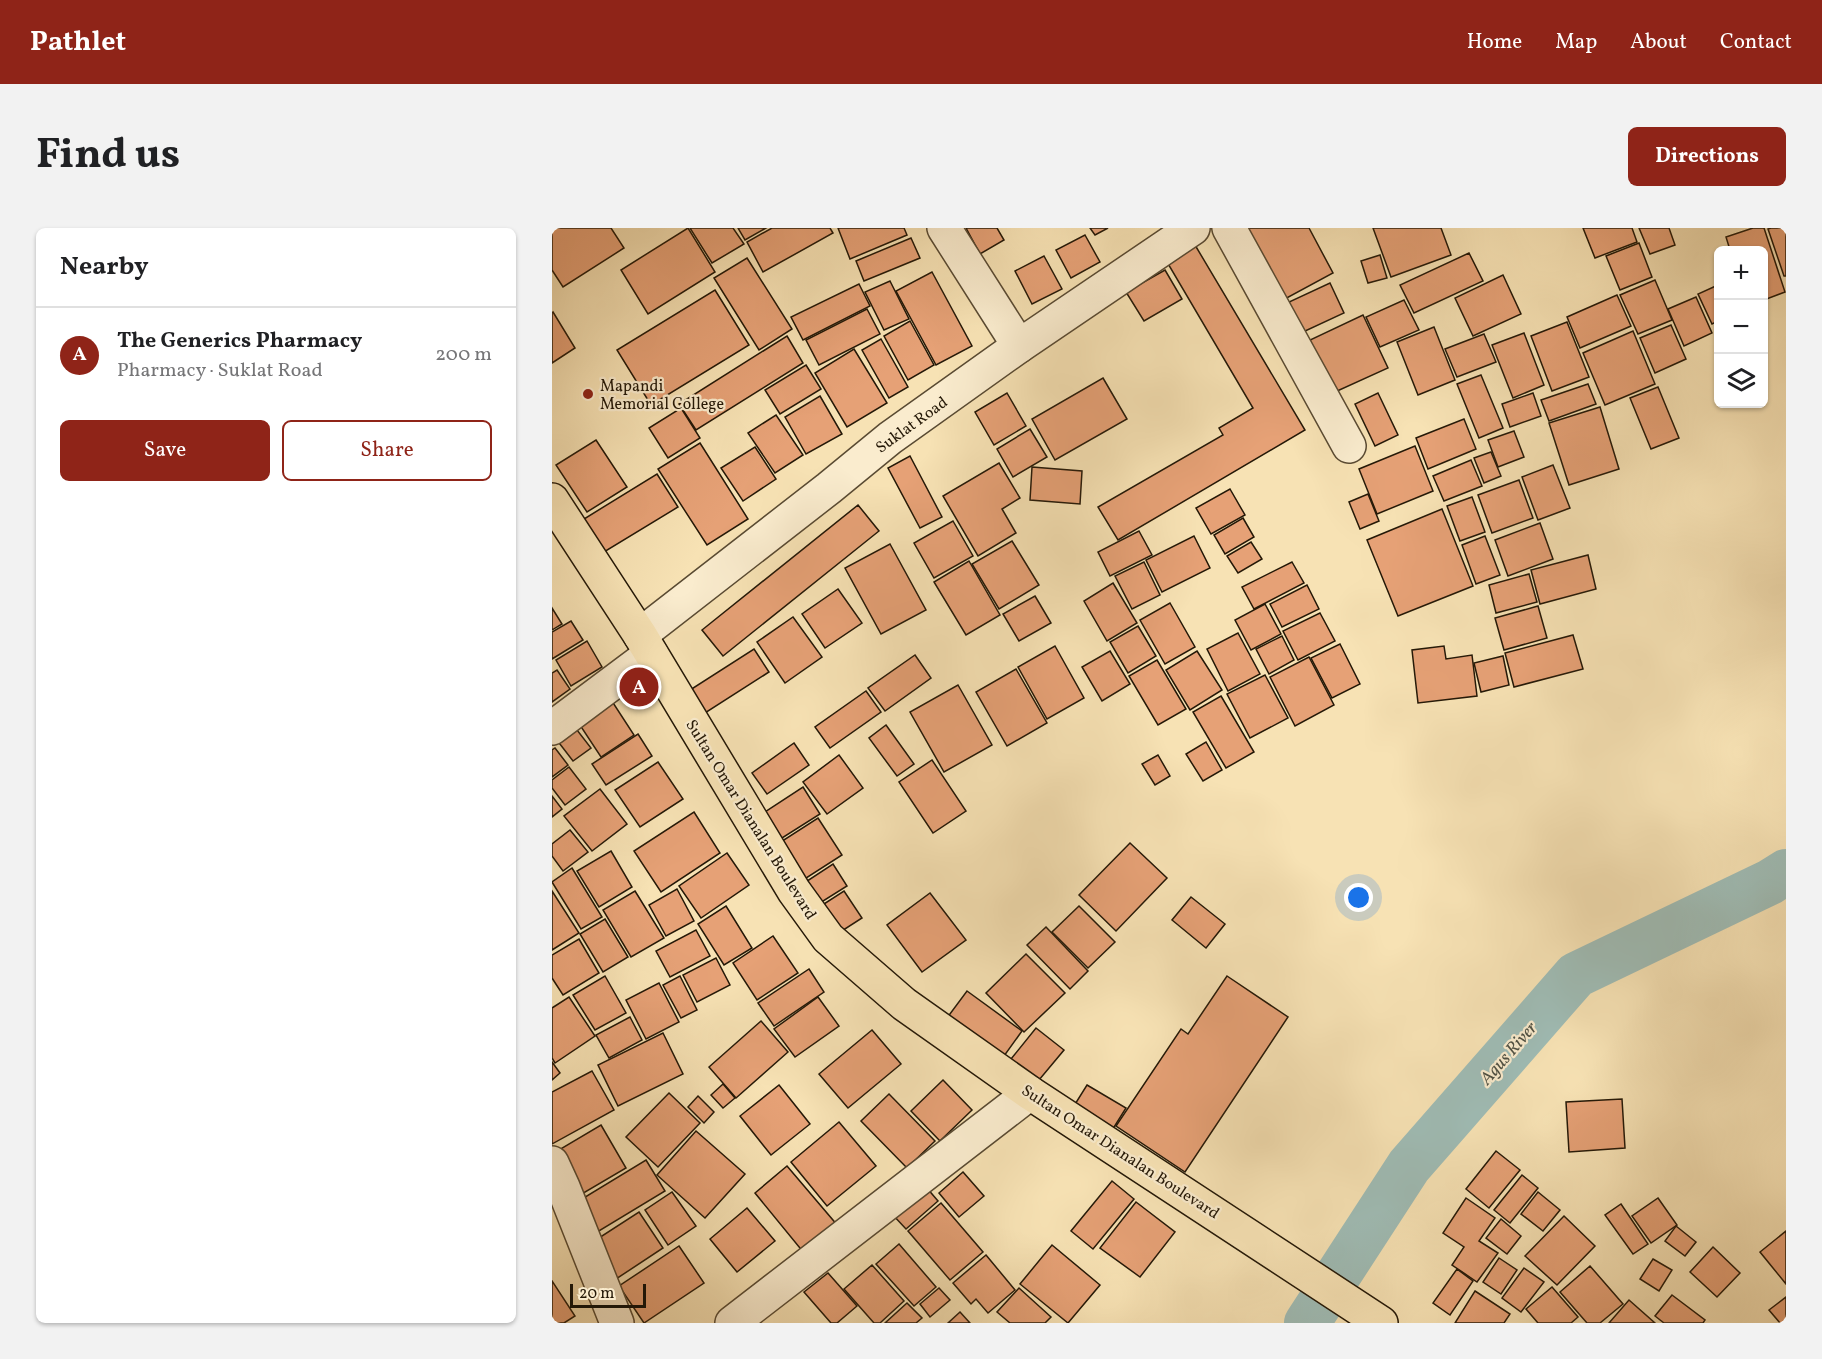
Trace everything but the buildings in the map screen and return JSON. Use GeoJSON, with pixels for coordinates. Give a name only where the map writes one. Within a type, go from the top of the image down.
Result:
{"type":"FeatureCollection","features":[{"type":"Feature","properties":{"kind":"main road","name":"Sultan Omar Dianalan Boulevard"},"geometry":{"type":"LineString","coordinates":[[552,500],[645,645],[794,891],[828,938],[904,1004],[1030,1093],[1381,1323]]}},
{"type":"Feature","properties":{"kind":"street"},"geometry":{"type":"LineString","coordinates":[[944,228],[1019,346]]}},
{"type":"Feature","properties":{"kind":"street","name":"Suklat Road"},"geometry":{"type":"LineString","coordinates":[[552,728],[645,645],[890,438],[1019,346],[1193,228]]}},
{"type":"Feature","properties":{"kind":"street"},"geometry":{"type":"LineString","coordinates":[[1229,228],[1349,446]]}},
{"type":"Feature","properties":{"kind":"street"},"geometry":{"type":"LineString","coordinates":[[732,1323],[1030,1093]]}},
{"type":"Feature","properties":{"kind":"street"},"geometry":{"type":"LineString","coordinates":[[552,1163],[617,1323]]}},
{"type":"Feature","properties":{"kind":"waterway","name":"Agus River"},"geometry":{"type":"LineString","coordinates":[[1307,1323],[1409,1166],[1576,975],[1770,882],[1786,872]]}},
{"type":"Feature","properties":{"kind":"place","name":"Mapandi Memorial College"},"geometry":{"type":"Point","coordinates":[588,394]}},
{"type":"Feature","properties":{"kind":"place","name":"The Generics Pharmacy"},"geometry":{"type":"Point","coordinates":[639,687]}}]}
